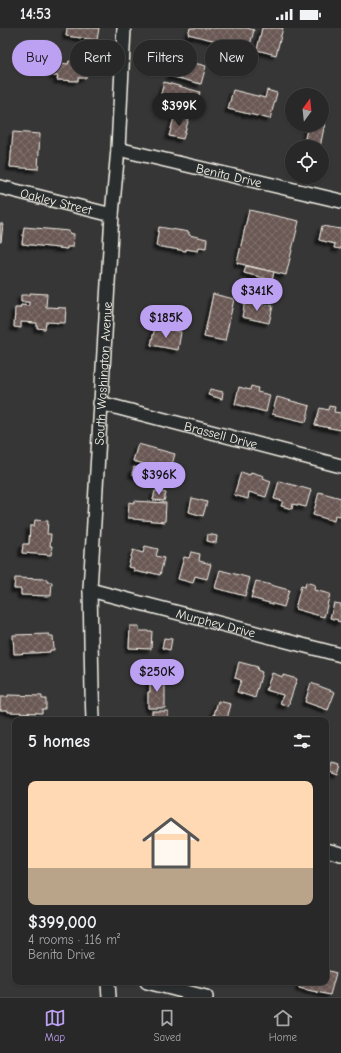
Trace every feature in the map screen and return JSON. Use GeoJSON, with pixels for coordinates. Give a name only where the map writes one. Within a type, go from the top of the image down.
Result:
{"type":"FeatureCollection","features":[{"type":"Feature","properties":{"kind":"street","name":"South Washington Avenue"},"geometry":{"type":"LineString","coordinates":[[93,717],[90,590],[100,403],[112,215],[118,149],[124,28]]}},
{"type":"Feature","properties":{"kind":"street","name":"Benita Drive"},"geometry":{"type":"LineString","coordinates":[[118,149],[341,201]]}},
{"type":"Feature","properties":{"kind":"street","name":"Oakley Street"},"geometry":{"type":"LineString","coordinates":[[0,188],[112,215]]}},
{"type":"Feature","properties":{"kind":"street","name":"Brassell Drive"},"geometry":{"type":"LineString","coordinates":[[100,403],[341,466]]}},
{"type":"Feature","properties":{"kind":"street","name":"Murphey Drive"},"geometry":{"type":"LineString","coordinates":[[90,590],[341,656]]}},
{"type":"Feature","properties":{"kind":"street"},"geometry":{"type":"LineString","coordinates":[[329,851],[341,854]]}},
{"type":"Feature","properties":{"kind":"street"},"geometry":{"type":"LineString","coordinates":[[108,985],[109,997]]}},
{"type":"Feature","properties":{"kind":"street"},"geometry":{"type":"LineString","coordinates":[[159,985],[206,997]]}},
{"type":"Feature","properties":{"kind":"building"},"geometry":{"type":"Polygon","coordinates":[[[67,28],[99,28],[97,40],[66,36],[67,28]]]}},
{"type":"Feature","properties":{"kind":"building"},"geometry":{"type":"Polygon","coordinates":[[[190,28],[247,28],[254,30],[251,40],[212,40],[188,34],[190,28]]]}},
{"type":"Feature","properties":{"kind":"building"},"geometry":{"type":"Polygon","coordinates":[[[262,28],[283,28],[276,55],[258,50],[262,28]]]}},
{"type":"Feature","properties":{"kind":"building"},"geometry":{"type":"Polygon","coordinates":[[[70,61],[70,76],[86,76],[86,78],[78,78],[78,81],[57,80],[58,76],[62,76],[62,63],[68,64],[70,61]]]}},
{"type":"Feature","properties":{"kind":"building"},"geometry":{"type":"Polygon","coordinates":[[[197,64],[205,66],[201,84],[170,76],[197,76],[197,64]]]}},
{"type":"Feature","properties":{"kind":"building"},"geometry":{"type":"Polygon","coordinates":[[[164,82],[200,92],[196,108],[160,98],[164,82]]]}},
{"type":"Feature","properties":{"kind":"building"},"geometry":{"type":"Polygon","coordinates":[[[233,90],[265,98],[267,90],[277,93],[270,119],[228,109],[233,90]]]}},
{"type":"Feature","properties":{"kind":"building"},"geometry":{"type":"Polygon","coordinates":[[[175,114],[189,118],[183,139],[169,136],[175,114]]]}},
{"type":"Feature","properties":{"kind":"building"},"geometry":{"type":"Polygon","coordinates":[[[13,132],[40,134],[38,169],[10,167],[13,132]]]}},
{"type":"Feature","properties":{"kind":"building"},"geometry":{"type":"Polygon","coordinates":[[[306,132],[323,132],[321,140],[305,140],[306,132]]]}},
{"type":"Feature","properties":{"kind":"building"},"geometry":{"type":"Polygon","coordinates":[[[249,210],[299,221],[286,275],[237,263],[249,210]]]}},
{"type":"Feature","properties":{"kind":"building"},"geometry":{"type":"Polygon","coordinates":[[[0,224],[3,224],[1,242],[0,242],[0,224]]]}},
{"type":"Feature","properties":{"kind":"building"},"geometry":{"type":"Polygon","coordinates":[[[322,226],[341,229],[341,249],[334,248],[335,244],[319,240],[322,226]]]}},
{"type":"Feature","properties":{"kind":"building"},"geometry":{"type":"Polygon","coordinates":[[[24,227],[69,231],[69,233],[74,234],[73,247],[67,247],[67,249],[22,244],[24,227]]]}},
{"type":"Feature","properties":{"kind":"building"},"geometry":{"type":"Polygon","coordinates":[[[159,227],[189,232],[189,235],[207,239],[206,248],[199,247],[198,251],[186,249],[186,251],[156,246],[159,227]]]}},
{"type":"Feature","properties":{"kind":"building"},"geometry":{"type":"Polygon","coordinates":[[[246,266],[274,272],[272,280],[244,273],[246,266]]]}},
{"type":"Feature","properties":{"kind":"building"},"geometry":{"type":"Polygon","coordinates":[[[30,293],[47,294],[46,307],[66,308],[65,323],[46,322],[45,329],[37,328],[37,323],[21,322],[21,328],[14,327],[15,308],[20,308],[21,305],[29,306],[29,302],[21,302],[21,295],[30,295],[30,293]]]}},
{"type":"Feature","properties":{"kind":"building"},"geometry":{"type":"Polygon","coordinates":[[[213,294],[234,299],[225,341],[204,337],[213,294]]]}},
{"type":"Feature","properties":{"kind":"building"},"geometry":{"type":"Polygon","coordinates":[[[245,301],[273,306],[269,323],[242,317],[245,301]]]}},
{"type":"Feature","properties":{"kind":"building"},"geometry":{"type":"Polygon","coordinates":[[[155,327],[181,332],[178,350],[151,345],[155,327]]]}},
{"type":"Feature","properties":{"kind":"building"},"geometry":{"type":"Polygon","coordinates":[[[251,386],[258,388],[257,392],[270,395],[266,412],[235,404],[239,387],[250,390],[251,386]]]}},
{"type":"Feature","properties":{"kind":"building"},"geometry":{"type":"Polygon","coordinates":[[[210,389],[223,392],[222,399],[208,395],[210,389]]]}},
{"type":"Feature","properties":{"kind":"building"},"geometry":{"type":"Polygon","coordinates":[[[277,397],[310,406],[306,422],[272,414],[277,397]]]}},
{"type":"Feature","properties":{"kind":"building"},"geometry":{"type":"Polygon","coordinates":[[[329,406],[335,407],[334,412],[341,413],[341,430],[315,425],[320,408],[328,410],[329,406]]]}},
{"type":"Feature","properties":{"kind":"building"},"geometry":{"type":"Polygon","coordinates":[[[138,444],[175,454],[170,471],[133,461],[138,444]]]}},
{"type":"Feature","properties":{"kind":"building"},"geometry":{"type":"Polygon","coordinates":[[[134,467],[140,469],[138,476],[132,474],[134,467]]]}},
{"type":"Feature","properties":{"kind":"building"},"geometry":{"type":"Polygon","coordinates":[[[241,472],[250,475],[251,472],[264,476],[263,478],[271,481],[266,497],[249,492],[248,499],[234,495],[241,472]]]}},
{"type":"Feature","properties":{"kind":"building"},"geometry":{"type":"Polygon","coordinates":[[[279,481],[311,490],[306,507],[293,504],[292,509],[281,506],[283,501],[274,499],[279,481]]]}},
{"type":"Feature","properties":{"kind":"building"},"geometry":{"type":"Polygon","coordinates":[[[155,491],[166,493],[164,501],[153,500],[155,491]]]}},
{"type":"Feature","properties":{"kind":"building"},"geometry":{"type":"Polygon","coordinates":[[[319,492],[341,498],[341,516],[335,515],[334,521],[313,515],[319,492]]]}},
{"type":"Feature","properties":{"kind":"building"},"geometry":{"type":"Polygon","coordinates":[[[192,498],[207,502],[203,516],[189,512],[192,498]]]}},
{"type":"Feature","properties":{"kind":"building"},"geometry":{"type":"Polygon","coordinates":[[[134,501],[166,503],[165,522],[128,518],[129,502],[134,503],[134,501]]]}},
{"type":"Feature","properties":{"kind":"building"},"geometry":{"type":"Polygon","coordinates":[[[35,520],[48,521],[47,534],[51,534],[51,555],[22,553],[23,544],[29,544],[30,526],[34,526],[35,520]]]}},
{"type":"Feature","properties":{"kind":"building"},"geometry":{"type":"Polygon","coordinates":[[[208,534],[217,536],[216,543],[207,541],[208,534]]]}},
{"type":"Feature","properties":{"kind":"building"},"geometry":{"type":"Polygon","coordinates":[[[145,546],[158,549],[156,556],[164,558],[160,575],[134,571],[134,568],[128,567],[133,550],[143,553],[145,546]]]}},
{"type":"Feature","properties":{"kind":"building"},"geometry":{"type":"Polygon","coordinates":[[[191,552],[200,554],[199,561],[211,564],[207,579],[195,576],[193,583],[178,579],[184,557],[189,558],[191,552]]]}},
{"type":"Feature","properties":{"kind":"building"},"geometry":{"type":"Polygon","coordinates":[[[220,570],[250,578],[245,596],[215,588],[220,570]]]}},
{"type":"Feature","properties":{"kind":"building"},"geometry":{"type":"Polygon","coordinates":[[[15,578],[47,579],[47,582],[52,582],[51,596],[21,595],[21,589],[14,589],[15,578]]]}},
{"type":"Feature","properties":{"kind":"building"},"geometry":{"type":"Polygon","coordinates":[[[256,581],[289,590],[284,607],[251,598],[256,581]]]}},
{"type":"Feature","properties":{"kind":"building"},"geometry":{"type":"Polygon","coordinates":[[[306,582],[315,585],[314,590],[330,594],[324,617],[295,609],[301,586],[305,587],[306,582]]]}},
{"type":"Feature","properties":{"kind":"building"},"geometry":{"type":"Polygon","coordinates":[[[334,603],[341,604],[341,622],[330,618],[334,603]]]}},
{"type":"Feature","properties":{"kind":"building"},"geometry":{"type":"Polygon","coordinates":[[[130,626],[139,626],[139,631],[152,631],[151,649],[129,648],[130,626]]]}},
{"type":"Feature","properties":{"kind":"building"},"geometry":{"type":"Polygon","coordinates":[[[49,634],[50,636],[53,636],[54,650],[50,650],[50,652],[14,654],[13,635],[49,634]]]}},
{"type":"Feature","properties":{"kind":"building"},"geometry":{"type":"Polygon","coordinates":[[[164,638],[172,639],[170,650],[162,648],[164,638]]]}},
{"type":"Feature","properties":{"kind":"building"},"geometry":{"type":"Polygon","coordinates":[[[239,662],[258,667],[257,670],[262,672],[255,698],[237,692],[241,680],[235,678],[239,662]]]}},
{"type":"Feature","properties":{"kind":"building"},"geometry":{"type":"Polygon","coordinates":[[[272,673],[283,677],[283,675],[297,679],[288,706],[280,704],[283,695],[266,690],[272,673]]]}},
{"type":"Feature","properties":{"kind":"building"},"geometry":{"type":"Polygon","coordinates":[[[150,677],[165,677],[165,708],[148,708],[150,677]]]}},
{"type":"Feature","properties":{"kind":"building"},"geometry":{"type":"Polygon","coordinates":[[[311,683],[335,692],[328,710],[305,702],[311,683]]]}},
{"type":"Feature","properties":{"kind":"building"},"geometry":{"type":"Polygon","coordinates":[[[8,695],[42,696],[42,699],[46,699],[46,709],[42,709],[42,713],[8,712],[8,710],[0,710],[0,697],[8,697],[8,695]]]}},
{"type":"Feature","properties":{"kind":"building"},"geometry":{"type":"Polygon","coordinates":[[[218,701],[231,704],[228,717],[214,715],[218,701]]]}},
{"type":"Feature","properties":{"kind":"building"},"geometry":{"type":"Polygon","coordinates":[[[152,711],[168,711],[168,717],[152,717],[152,711]]]}},
{"type":"Feature","properties":{"kind":"building"},"geometry":{"type":"Polygon","coordinates":[[[333,763],[341,765],[338,775],[330,772],[333,763]]]}},
{"type":"Feature","properties":{"kind":"building"},"geometry":{"type":"Polygon","coordinates":[[[329,971],[336,973],[330,995],[299,988],[300,985],[329,985],[329,971]]]}}]}
